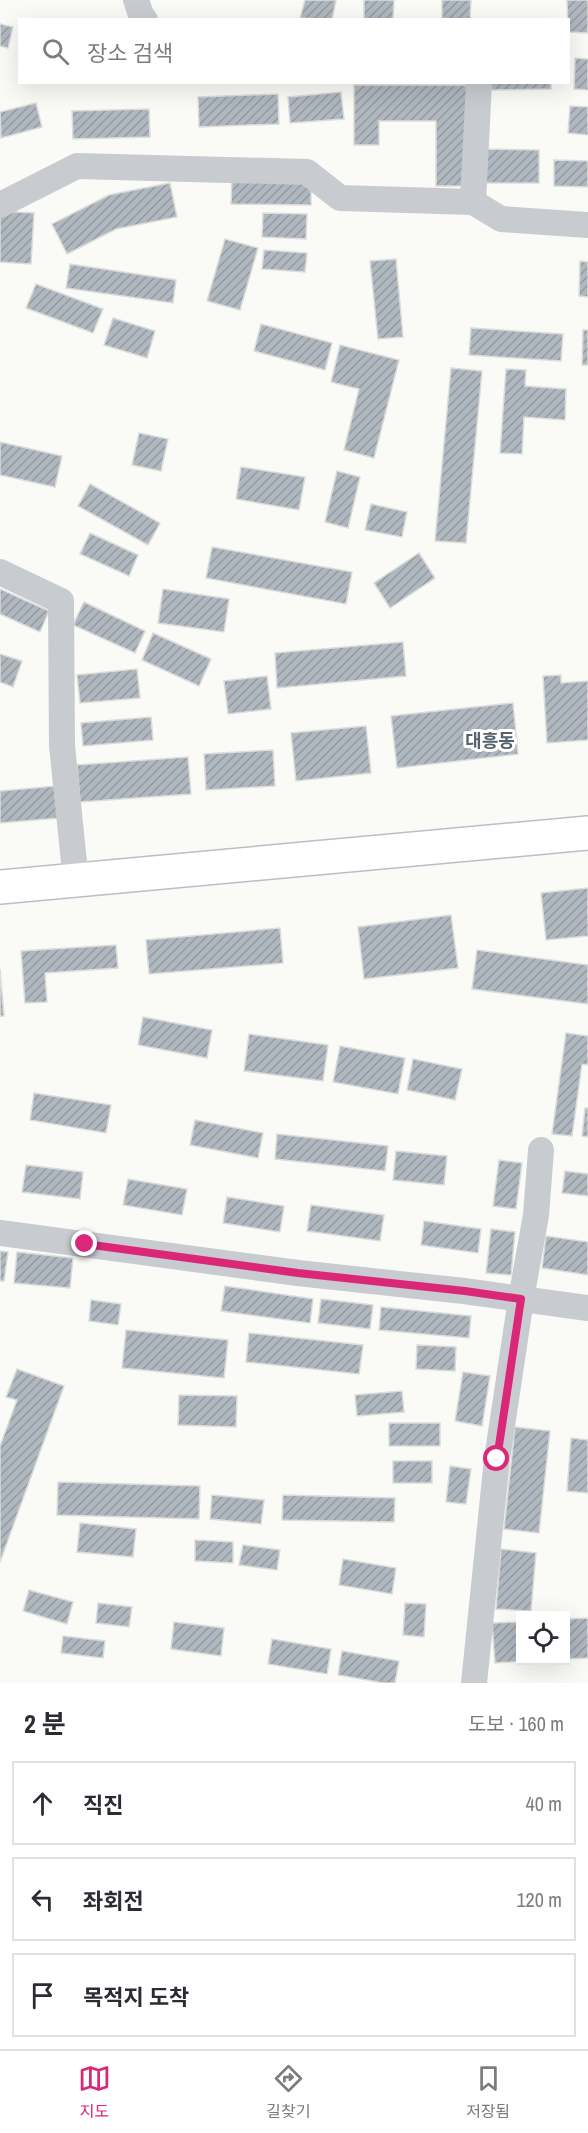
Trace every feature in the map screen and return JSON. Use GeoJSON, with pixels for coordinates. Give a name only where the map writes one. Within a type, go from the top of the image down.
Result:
{"type":"FeatureCollection","features":[{"type":"Feature","properties":{"kind":"main road"},"geometry":{"type":"LineString","coordinates":[[0,887],[588,834]]}},
{"type":"Feature","properties":{"kind":"street"},"geometry":{"type":"LineString","coordinates":[[136,0],[143,18]]}},
{"type":"Feature","properties":{"kind":"street"},"geometry":{"type":"LineString","coordinates":[[473,202],[479,84]]}},
{"type":"Feature","properties":{"kind":"street"},"geometry":{"type":"LineString","coordinates":[[0,206],[77,166],[307,172],[340,198],[473,202],[501,219],[588,225]]}},
{"type":"Feature","properties":{"kind":"street"},"geometry":{"type":"LineString","coordinates":[[0,572],[61,601],[62,746],[76,881]]}},
{"type":"Feature","properties":{"kind":"street"},"geometry":{"type":"LineString","coordinates":[[474,1683],[497,1459],[536,1215],[541,1150]]}},
{"type":"Feature","properties":{"kind":"street"},"geometry":{"type":"LineString","coordinates":[[0,1233],[588,1308]]}},
{"type":"Feature","properties":{"kind":"building"},"geometry":{"type":"Polygon","coordinates":[[[305,0],[336,0],[332,18],[300,18],[305,0]]]}},
{"type":"Feature","properties":{"kind":"building"},"geometry":{"type":"Polygon","coordinates":[[[364,0],[394,0],[393,18],[364,18],[364,0]]]}},
{"type":"Feature","properties":{"kind":"building"},"geometry":{"type":"Polygon","coordinates":[[[442,0],[471,0],[470,18],[442,18],[442,0]]]}},
{"type":"Feature","properties":{"kind":"building"},"geometry":{"type":"Polygon","coordinates":[[[567,0],[588,0],[588,33],[570,32],[570,18],[568,18],[567,0]]]}},
{"type":"Feature","properties":{"kind":"building"},"geometry":{"type":"Polygon","coordinates":[[[0,24],[13,27],[8,48],[0,46],[0,24]]]}},
{"type":"Feature","properties":{"kind":"building"},"geometry":{"type":"Polygon","coordinates":[[[575,58],[588,59],[588,90],[574,89],[575,58]]]}},
{"type":"Feature","properties":{"kind":"building"},"geometry":{"type":"Polygon","coordinates":[[[491,84],[551,84],[551,89],[491,90],[491,84]]]}},
{"type":"Feature","properties":{"kind":"building"},"geometry":{"type":"Polygon","coordinates":[[[354,85],[470,85],[470,186],[436,186],[436,121],[379,121],[379,145],[354,145],[354,85]]]}},
{"type":"Feature","properties":{"kind":"building"},"geometry":{"type":"Polygon","coordinates":[[[341,92],[344,119],[290,123],[288,97],[341,92]]]}},
{"type":"Feature","properties":{"kind":"building"},"geometry":{"type":"Polygon","coordinates":[[[278,94],[279,124],[199,127],[198,97],[278,94]]]}},
{"type":"Feature","properties":{"kind":"building"},"geometry":{"type":"Polygon","coordinates":[[[36,103],[42,127],[1,138],[0,112],[36,103]]]}},
{"type":"Feature","properties":{"kind":"building"},"geometry":{"type":"Polygon","coordinates":[[[570,106],[588,107],[588,135],[568,133],[570,106]]]}},
{"type":"Feature","properties":{"kind":"building"},"geometry":{"type":"Polygon","coordinates":[[[149,109],[150,137],[73,139],[72,111],[149,109]]]}},
{"type":"Feature","properties":{"kind":"building"},"geometry":{"type":"Polygon","coordinates":[[[486,149],[539,150],[539,183],[486,183],[486,149]]]}},
{"type":"Feature","properties":{"kind":"building"},"geometry":{"type":"Polygon","coordinates":[[[554,160],[588,161],[588,187],[554,186],[554,160]]]}},
{"type":"Feature","properties":{"kind":"building"},"geometry":{"type":"Polygon","coordinates":[[[232,177],[311,179],[311,205],[231,204],[232,177]]]}},
{"type":"Feature","properties":{"kind":"building"},"geometry":{"type":"Polygon","coordinates":[[[170,183],[177,217],[116,229],[67,254],[52,224],[109,195],[170,183]]]}},
{"type":"Feature","properties":{"kind":"building"},"geometry":{"type":"Polygon","coordinates":[[[0,211],[34,213],[31,264],[0,262],[0,211]]]}},
{"type":"Feature","properties":{"kind":"building"},"geometry":{"type":"Polygon","coordinates":[[[263,213],[307,214],[306,239],[262,237],[263,213]]]}},
{"type":"Feature","properties":{"kind":"building"},"geometry":{"type":"Polygon","coordinates":[[[225,239],[258,248],[240,310],[207,301],[225,239]]]}},
{"type":"Feature","properties":{"kind":"building"},"geometry":{"type":"Polygon","coordinates":[[[264,250],[307,253],[305,272],[262,269],[264,250]]]}},
{"type":"Feature","properties":{"kind":"building"},"geometry":{"type":"Polygon","coordinates":[[[396,259],[403,337],[378,339],[370,261],[396,259]]]}},
{"type":"Feature","properties":{"kind":"building"},"geometry":{"type":"Polygon","coordinates":[[[580,261],[588,262],[588,297],[579,296],[580,261]]]}},
{"type":"Feature","properties":{"kind":"building"},"geometry":{"type":"Polygon","coordinates":[[[70,264],[176,280],[173,303],[66,288],[70,264]]]}},
{"type":"Feature","properties":{"kind":"building"},"geometry":{"type":"Polygon","coordinates":[[[36,284],[103,309],[93,333],[26,308],[36,284]]]}},
{"type":"Feature","properties":{"kind":"building"},"geometry":{"type":"Polygon","coordinates":[[[113,318],[155,331],[147,358],[104,345],[113,318]]]}},
{"type":"Feature","properties":{"kind":"building"},"geometry":{"type":"Polygon","coordinates":[[[261,324],[332,343],[325,370],[254,351],[261,324]]]}},
{"type":"Feature","properties":{"kind":"building"},"geometry":{"type":"Polygon","coordinates":[[[471,328],[563,334],[561,361],[469,355],[471,328]]]}},
{"type":"Feature","properties":{"kind":"building"},"geometry":{"type":"Polygon","coordinates":[[[583,330],[588,330],[588,365],[582,365],[583,330]]]}},
{"type":"Feature","properties":{"kind":"building"},"geometry":{"type":"Polygon","coordinates":[[[340,345],[399,360],[374,458],[344,450],[359,389],[331,382],[340,345]]]}},
{"type":"Feature","properties":{"kind":"building"},"geometry":{"type":"Polygon","coordinates":[[[451,368],[482,371],[466,543],[435,541],[451,368]]]}},
{"type":"Feature","properties":{"kind":"building"},"geometry":{"type":"Polygon","coordinates":[[[506,369],[526,370],[525,386],[566,389],[565,420],[524,417],[522,454],[500,453],[506,369]]]}},
{"type":"Feature","properties":{"kind":"building"},"geometry":{"type":"Polygon","coordinates":[[[139,433],[168,439],[161,471],[132,465],[139,433]]]}},
{"type":"Feature","properties":{"kind":"building"},"geometry":{"type":"Polygon","coordinates":[[[0,442],[62,456],[55,487],[0,475],[0,442]]]}},
{"type":"Feature","properties":{"kind":"building"},"geometry":{"type":"Polygon","coordinates":[[[241,467],[305,477],[299,510],[236,499],[241,467]]]}},
{"type":"Feature","properties":{"kind":"building"},"geometry":{"type":"Polygon","coordinates":[[[337,471],[360,477],[348,528],[325,522],[337,471]]]}},
{"type":"Feature","properties":{"kind":"building"},"geometry":{"type":"Polygon","coordinates":[[[90,484],[160,523],[148,545],[78,506],[90,484]]]}},
{"type":"Feature","properties":{"kind":"building"},"geometry":{"type":"Polygon","coordinates":[[[371,504],[407,512],[402,537],[365,530],[371,504]]]}},
{"type":"Feature","properties":{"kind":"building"},"geometry":{"type":"Polygon","coordinates":[[[90,533],[138,555],[129,576],[80,554],[90,533]]]}},
{"type":"Feature","properties":{"kind":"building"},"geometry":{"type":"Polygon","coordinates":[[[212,547],[352,572],[346,604],[206,578],[212,547]]]}},
{"type":"Feature","properties":{"kind":"building"},"geometry":{"type":"Polygon","coordinates":[[[419,553],[435,578],[390,608],[374,583],[419,553]]]}},
{"type":"Feature","properties":{"kind":"building"},"geometry":{"type":"Polygon","coordinates":[[[0,589],[49,611],[40,632],[0,614],[0,589]]]}},
{"type":"Feature","properties":{"kind":"building"},"geometry":{"type":"Polygon","coordinates":[[[163,589],[229,599],[224,632],[158,623],[163,589]]]}},
{"type":"Feature","properties":{"kind":"building"},"geometry":{"type":"Polygon","coordinates":[[[84,602],[145,631],[135,653],[73,625],[84,602]]]}},
{"type":"Feature","properties":{"kind":"building"},"geometry":{"type":"Polygon","coordinates":[[[153,633],[211,659],[199,686],[142,660],[153,633]]]}},
{"type":"Feature","properties":{"kind":"building"},"geometry":{"type":"Polygon","coordinates":[[[403,642],[406,676],[277,688],[275,653],[403,642]]]}},
{"type":"Feature","properties":{"kind":"building"},"geometry":{"type":"Polygon","coordinates":[[[0,654],[22,661],[13,687],[0,682],[0,654]]]}},
{"type":"Feature","properties":{"kind":"building"},"geometry":{"type":"Polygon","coordinates":[[[137,669],[140,698],[80,703],[77,675],[137,669]]]}},
{"type":"Feature","properties":{"kind":"building"},"geometry":{"type":"Polygon","coordinates":[[[561,675],[561,683],[588,681],[588,740],[547,743],[543,676],[561,675]]]}},
{"type":"Feature","properties":{"kind":"building"},"geometry":{"type":"Polygon","coordinates":[[[267,676],[271,709],[228,714],[224,681],[267,676]]]}},
{"type":"Feature","properties":{"kind":"building"},"geometry":{"type":"Polygon","coordinates":[[[513,703],[518,754],[397,768],[391,716],[513,703]]]}},
{"type":"Feature","properties":{"kind":"building"},"geometry":{"type":"Polygon","coordinates":[[[151,717],[153,740],[83,746],[81,723],[151,717]]]}},
{"type":"Feature","properties":{"kind":"building"},"geometry":{"type":"Polygon","coordinates":[[[366,726],[371,773],[296,781],[291,733],[366,726]]]}},
{"type":"Feature","properties":{"kind":"building"},"geometry":{"type":"Polygon","coordinates":[[[273,750],[275,786],[206,790],[204,754],[273,750]]]}},
{"type":"Feature","properties":{"kind":"building"},"geometry":{"type":"Polygon","coordinates":[[[188,757],[191,794],[80,802],[77,765],[188,757]]]}},
{"type":"Feature","properties":{"kind":"building"},"geometry":{"type":"Polygon","coordinates":[[[56,786],[59,818],[0,823],[0,791],[56,786]]]}},
{"type":"Feature","properties":{"kind":"building"},"geometry":{"type":"Polygon","coordinates":[[[588,888],[588,936],[546,940],[541,893],[588,888]]]}},
{"type":"Feature","properties":{"kind":"building"},"geometry":{"type":"Polygon","coordinates":[[[451,915],[458,968],[364,979],[358,927],[451,915]]]}},
{"type":"Feature","properties":{"kind":"building"},"geometry":{"type":"Polygon","coordinates":[[[280,928],[283,963],[149,974],[146,940],[280,928]]]}},
{"type":"Feature","properties":{"kind":"building"},"geometry":{"type":"Polygon","coordinates":[[[116,945],[118,968],[45,973],[47,1002],[25,1003],[21,951],[116,945]]]}},
{"type":"Feature","properties":{"kind":"building"},"geometry":{"type":"Polygon","coordinates":[[[477,950],[588,965],[588,1004],[472,989],[477,950]]]}},
{"type":"Feature","properties":{"kind":"building"},"geometry":{"type":"Polygon","coordinates":[[[0,969],[4,1016],[0,1016],[0,969]]]}},
{"type":"Feature","properties":{"kind":"building"},"geometry":{"type":"Polygon","coordinates":[[[143,1017],[212,1030],[207,1058],[138,1045],[143,1017]]]}},
{"type":"Feature","properties":{"kind":"building"},"geometry":{"type":"Polygon","coordinates":[[[566,1033],[588,1036],[588,1065],[582,1064],[572,1136],[552,1134],[566,1033]]]}},
{"type":"Feature","properties":{"kind":"building"},"geometry":{"type":"Polygon","coordinates":[[[249,1034],[328,1045],[323,1081],[244,1071],[249,1034]]]}},
{"type":"Feature","properties":{"kind":"building"},"geometry":{"type":"Polygon","coordinates":[[[340,1046],[405,1058],[398,1094],[333,1082],[340,1046]]]}},
{"type":"Feature","properties":{"kind":"building"},"geometry":{"type":"Polygon","coordinates":[[[413,1059],[462,1069],[455,1100],[407,1090],[413,1059]]]}},
{"type":"Feature","properties":{"kind":"building"},"geometry":{"type":"Polygon","coordinates":[[[34,1093],[111,1105],[106,1133],[30,1120],[34,1093]]]}},
{"type":"Feature","properties":{"kind":"building"},"geometry":{"type":"Polygon","coordinates":[[[585,1108],[588,1108],[588,1137],[582,1136],[585,1108]]]}},
{"type":"Feature","properties":{"kind":"building"},"geometry":{"type":"Polygon","coordinates":[[[195,1120],[263,1133],[258,1158],[190,1145],[195,1120]]]}},
{"type":"Feature","properties":{"kind":"building"},"geometry":{"type":"Polygon","coordinates":[[[277,1134],[388,1146],[385,1171],[275,1159],[277,1134]]]}},
{"type":"Feature","properties":{"kind":"building"},"geometry":{"type":"Polygon","coordinates":[[[396,1151],[447,1156],[444,1185],[393,1180],[396,1151]]]}},
{"type":"Feature","properties":{"kind":"building"},"geometry":{"type":"Polygon","coordinates":[[[499,1160],[522,1163],[516,1209],[493,1206],[499,1160]]]}},
{"type":"Feature","properties":{"kind":"building"},"geometry":{"type":"Polygon","coordinates":[[[26,1165],[83,1172],[80,1199],[22,1192],[26,1165]]]}},
{"type":"Feature","properties":{"kind":"building"},"geometry":{"type":"Polygon","coordinates":[[[565,1171],[588,1174],[588,1196],[562,1193],[565,1171]]]}},
{"type":"Feature","properties":{"kind":"building"},"geometry":{"type":"Polygon","coordinates":[[[128,1179],[187,1189],[182,1215],[123,1205],[128,1179]]]}},
{"type":"Feature","properties":{"kind":"building"},"geometry":{"type":"Polygon","coordinates":[[[227,1197],[284,1206],[280,1232],[223,1223],[227,1197]]]}},
{"type":"Feature","properties":{"kind":"building"},"geometry":{"type":"Polygon","coordinates":[[[311,1205],[384,1215],[380,1241],[307,1231],[311,1205]]]}},
{"type":"Feature","properties":{"kind":"building"},"geometry":{"type":"Polygon","coordinates":[[[424,1221],[481,1229],[478,1253],[421,1245],[424,1221]]]}},
{"type":"Feature","properties":{"kind":"building"},"geometry":{"type":"Polygon","coordinates":[[[491,1229],[515,1232],[511,1275],[486,1273],[491,1229]]]}},
{"type":"Feature","properties":{"kind":"building"},"geometry":{"type":"Polygon","coordinates":[[[546,1236],[588,1242],[588,1275],[542,1268],[546,1236]]]}},
{"type":"Feature","properties":{"kind":"building"},"geometry":{"type":"Polygon","coordinates":[[[0,1251],[8,1252],[4,1281],[0,1281],[0,1251]]]}},
{"type":"Feature","properties":{"kind":"building"},"geometry":{"type":"Polygon","coordinates":[[[17,1252],[73,1258],[70,1288],[14,1283],[17,1252]]]}},
{"type":"Feature","properties":{"kind":"building"},"geometry":{"type":"Polygon","coordinates":[[[225,1286],[313,1299],[310,1323],[221,1311],[225,1286]]]}},
{"type":"Feature","properties":{"kind":"building"},"geometry":{"type":"Polygon","coordinates":[[[321,1299],[373,1305],[370,1329],[318,1323],[321,1299]]]}},
{"type":"Feature","properties":{"kind":"building"},"geometry":{"type":"Polygon","coordinates":[[[91,1300],[121,1304],[118,1325],[89,1321],[91,1300]]]}},
{"type":"Feature","properties":{"kind":"building"},"geometry":{"type":"Polygon","coordinates":[[[381,1307],[471,1316],[469,1338],[379,1330],[381,1307]]]}},
{"type":"Feature","properties":{"kind":"building"},"geometry":{"type":"Polygon","coordinates":[[[126,1330],[228,1340],[224,1378],[122,1368],[126,1330]]]}},
{"type":"Feature","properties":{"kind":"building"},"geometry":{"type":"Polygon","coordinates":[[[249,1333],[363,1345],[359,1374],[246,1362],[249,1333]]]}},
{"type":"Feature","properties":{"kind":"building"},"geometry":{"type":"Polygon","coordinates":[[[417,1345],[456,1347],[455,1371],[416,1369],[417,1345]]]}},
{"type":"Feature","properties":{"kind":"building"},"geometry":{"type":"Polygon","coordinates":[[[17,1369],[64,1386],[0,1562],[0,1446],[17,1400],[6,1397],[17,1369]]]}},
{"type":"Feature","properties":{"kind":"building"},"geometry":{"type":"Polygon","coordinates":[[[463,1372],[490,1376],[482,1426],[455,1421],[463,1372]]]}},
{"type":"Feature","properties":{"kind":"building"},"geometry":{"type":"Polygon","coordinates":[[[402,1391],[404,1412],[357,1416],[355,1395],[402,1391]]]}},
{"type":"Feature","properties":{"kind":"building"},"geometry":{"type":"Polygon","coordinates":[[[179,1395],[237,1396],[236,1427],[178,1425],[179,1395]]]}},
{"type":"Feature","properties":{"kind":"building"},"geometry":{"type":"Polygon","coordinates":[[[389,1423],[440,1423],[440,1446],[389,1446],[389,1423]]]}},
{"type":"Feature","properties":{"kind":"building"},"geometry":{"type":"Polygon","coordinates":[[[515,1427],[550,1431],[539,1533],[504,1529],[515,1427]]]}},
{"type":"Feature","properties":{"kind":"building"},"geometry":{"type":"Polygon","coordinates":[[[571,1438],[588,1440],[588,1493],[567,1491],[571,1438]]]}},
{"type":"Feature","properties":{"kind":"building"},"geometry":{"type":"Polygon","coordinates":[[[393,1461],[432,1461],[432,1483],[393,1483],[393,1461]]]}},
{"type":"Feature","properties":{"kind":"building"},"geometry":{"type":"Polygon","coordinates":[[[450,1466],[471,1469],[466,1504],[446,1502],[450,1466]]]}},
{"type":"Feature","properties":{"kind":"building"},"geometry":{"type":"Polygon","coordinates":[[[58,1482],[200,1486],[199,1519],[57,1515],[58,1482]]]}},
{"type":"Feature","properties":{"kind":"building"},"geometry":{"type":"Polygon","coordinates":[[[212,1495],[264,1500],[261,1524],[210,1519],[212,1495]]]}},
{"type":"Feature","properties":{"kind":"building"},"geometry":{"type":"Polygon","coordinates":[[[283,1495],[395,1498],[394,1522],[282,1520],[283,1495]]]}},
{"type":"Feature","properties":{"kind":"building"},"geometry":{"type":"Polygon","coordinates":[[[80,1523],[136,1529],[133,1557],[77,1552],[80,1523]]]}},
{"type":"Feature","properties":{"kind":"building"},"geometry":{"type":"Polygon","coordinates":[[[195,1540],[233,1542],[233,1563],[195,1561],[195,1540]]]}},
{"type":"Feature","properties":{"kind":"building"},"geometry":{"type":"Polygon","coordinates":[[[243,1545],[280,1550],[277,1570],[239,1565],[243,1545]]]}},
{"type":"Feature","properties":{"kind":"building"},"geometry":{"type":"Polygon","coordinates":[[[501,1549],[536,1553],[531,1611],[496,1609],[501,1549]]]}},
{"type":"Feature","properties":{"kind":"building"},"geometry":{"type":"Polygon","coordinates":[[[343,1559],[396,1568],[392,1594],[339,1585],[343,1559]]]}},
{"type":"Feature","properties":{"kind":"building"},"geometry":{"type":"Polygon","coordinates":[[[29,1590],[73,1602],[67,1624],[23,1611],[29,1590]]]}},
{"type":"Feature","properties":{"kind":"building"},"geometry":{"type":"Polygon","coordinates":[[[98,1603],[132,1607],[129,1627],[96,1623],[98,1603]]]}},
{"type":"Feature","properties":{"kind":"building"},"geometry":{"type":"Polygon","coordinates":[[[405,1603],[426,1604],[424,1637],[403,1635],[405,1603]]]}},
{"type":"Feature","properties":{"kind":"building"},"geometry":{"type":"Polygon","coordinates":[[[588,1618],[588,1658],[570,1659],[570,1619],[588,1618]]]}},
{"type":"Feature","properties":{"kind":"building"},"geometry":{"type":"Polygon","coordinates":[[[174,1622],[224,1628],[221,1656],[171,1649],[174,1622]]]}},
{"type":"Feature","properties":{"kind":"building"},"geometry":{"type":"Polygon","coordinates":[[[516,1622],[516,1662],[495,1663],[492,1623],[516,1622]]]}},
{"type":"Feature","properties":{"kind":"building"},"geometry":{"type":"Polygon","coordinates":[[[63,1636],[105,1641],[103,1658],[61,1653],[63,1636]]]}},
{"type":"Feature","properties":{"kind":"building"},"geometry":{"type":"Polygon","coordinates":[[[272,1639],[331,1649],[327,1674],[268,1664],[272,1639]]]}},
{"type":"Feature","properties":{"kind":"building"},"geometry":{"type":"Polygon","coordinates":[[[342,1651],[399,1661],[395,1683],[338,1675],[342,1651]]]}},
{"type":"Feature","properties":{"kind":"district","name":"대흥동"},"geometry":{"type":"Point","coordinates":[490,741]}},
{"type":"Feature","properties":{"kind":"route"},"geometry":{"type":"LineString","coordinates":[[85,1244],[298,1273],[521,1299],[497,1459]]}}]}
